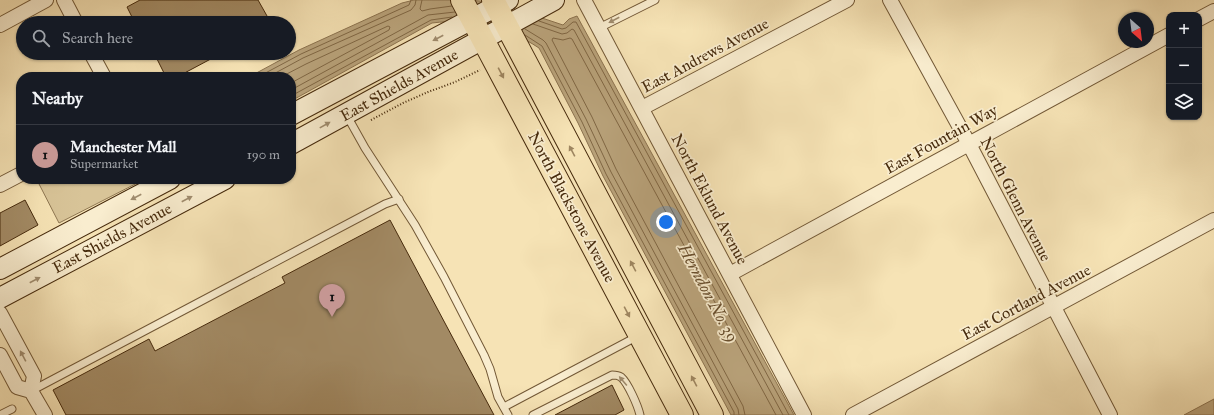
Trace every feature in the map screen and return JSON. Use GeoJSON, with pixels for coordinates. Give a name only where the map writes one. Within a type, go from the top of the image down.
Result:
{"type":"FeatureCollection","features":[{"type":"Feature","properties":{"kind":"main road","name":"North Blackstone Avenue"},"geometry":{"type":"LineString","coordinates":[[462,0],[682,415]]}},
{"type":"Feature","properties":{"kind":"main road","name":"East Shields Avenue"},"geometry":{"type":"LineString","coordinates":[[296,141],[554,0]]}},
{"type":"Feature","properties":{"kind":"main road","name":"North Blackstone Avenue"},"geometry":{"type":"LineString","coordinates":[[499,2],[506,25],[712,415]]}},
{"type":"Feature","properties":{"kind":"main road","name":"East Shields Avenue"},"geometry":{"type":"LineString","coordinates":[[296,112],[472,20],[499,2]]}},
{"type":"Feature","properties":{"kind":"main road","name":"East Shields Avenue"},"geometry":{"type":"LineString","coordinates":[[0,269],[161,184]]}},
{"type":"Feature","properties":{"kind":"main road","name":"East Shields Avenue"},"geometry":{"type":"LineString","coordinates":[[0,298],[216,184]]}},
{"type":"Feature","properties":{"kind":"street"},"geometry":{"type":"LineString","coordinates":[[17,16],[46,0]]}},
{"type":"Feature","properties":{"kind":"street"},"geometry":{"type":"LineString","coordinates":[[64,0],[72,16]]}},
{"type":"Feature","properties":{"kind":"street","name":"North Eklund Avenue"},"geometry":{"type":"LineString","coordinates":[[584,0],[804,415]]}},
{"type":"Feature","properties":{"kind":"street","name":"East Andrews Avenue"},"geometry":{"type":"LineString","coordinates":[[642,108],[847,0]]}},
{"type":"Feature","properties":{"kind":"street","name":"North Glenn Avenue"},"geometry":{"type":"LineString","coordinates":[[890,0],[969,144],[1110,415]]}},
{"type":"Feature","properties":{"kind":"street"},"geometry":{"type":"LineString","coordinates":[[1202,17],[1214,11]]}},
{"type":"Feature","properties":{"kind":"street"},"geometry":{"type":"LineString","coordinates":[[0,25],[16,16]]}},
{"type":"Feature","properties":{"kind":"street","name":"East Fountain Way"},"geometry":{"type":"LineString","coordinates":[[730,274],[1166,37]]}},
{"type":"Feature","properties":{"kind":"street"},"geometry":{"type":"LineString","coordinates":[[95,60],[101,72]]}},
{"type":"Feature","properties":{"kind":"street"},"geometry":{"type":"LineString","coordinates":[[0,185],[16,177]]}},
{"type":"Feature","properties":{"kind":"street","name":"East Cortland Avenue"},"geometry":{"type":"LineString","coordinates":[[853,415],[1214,220]]}},
{"type":"Feature","properties":{"kind":"street"},"geometry":{"type":"LineString","coordinates":[[0,313],[34,376],[31,391],[45,415]]}},
{"type":"Feature","properties":{"kind":"street"},"geometry":{"type":"LineString","coordinates":[[0,355],[16,387],[31,391]]}},
{"type":"Feature","properties":{"kind":"lane"},"geometry":{"type":"LineString","coordinates":[[599,28],[654,0]]}},
{"type":"Feature","properties":{"kind":"lane"},"geometry":{"type":"LineString","coordinates":[[346,114],[365,148],[399,198],[433,257],[484,355],[490,369],[498,397],[508,415]]}},
{"type":"Feature","properties":{"kind":"lane"},"geometry":{"type":"LineString","coordinates":[[31,391],[399,198]]}},
{"type":"Feature","properties":{"kind":"lane"},"geometry":{"type":"LineString","coordinates":[[504,407],[640,335]]}},
{"type":"Feature","properties":{"kind":"lane"},"geometry":{"type":"LineString","coordinates":[[533,415],[612,375],[617,375],[626,383],[640,415]]}},
{"type":"Feature","properties":{"kind":"lane"},"geometry":{"type":"LineString","coordinates":[[0,415],[12,409]]}},
{"type":"Feature","properties":{"kind":"path"},"geometry":{"type":"LineString","coordinates":[[368,121],[403,103],[483,69]]}},
{"type":"Feature","properties":{"kind":"shaded area"},"geometry":{"type":"Polygon","coordinates":[[[39,184],[135,184],[59,223],[39,184]]]}},
{"type":"Feature","properties":{"kind":"water","name":"Herndon No. 39"},"geometry":{"type":"Polygon","coordinates":[[[414,0],[466,0],[494,2],[563,25],[569,19],[577,16],[794,415],[731,415],[603,176],[578,123],[539,48],[513,34],[488,25],[461,22],[432,23],[296,98],[296,72],[258,72],[280,60],[296,60],[296,52],[299,50],[402,3],[414,0]]]}},
{"type":"Feature","properties":{"kind":"water"},"geometry":{"type":"Polygon","coordinates":[[[1214,399],[1214,415],[1184,415],[1214,399]]]}},
{"type":"Feature","properties":{"kind":"building"},"geometry":{"type":"Polygon","coordinates":[[[140,0],[258,0],[267,16],[132,16],[127,7],[140,0]]]}},
{"type":"Feature","properties":{"kind":"building"},"geometry":{"type":"Polygon","coordinates":[[[158,60],[209,60],[186,72],[164,72],[158,60]]]}},
{"type":"Feature","properties":{"kind":"building"},"geometry":{"type":"Polygon","coordinates":[[[25,200],[38,225],[0,246],[0,213],[25,200]]]}},
{"type":"Feature","properties":{"kind":"building"},"geometry":{"type":"Polygon","coordinates":[[[390,220],[494,415],[66,415],[53,390],[149,339],[155,351],[285,283],[282,277],[390,220]]]}},
{"type":"Feature","properties":{"kind":"building"},"geometry":{"type":"Polygon","coordinates":[[[612,385],[624,410],[615,415],[555,415],[612,385]]]}},
{"type":"Feature","properties":{"kind":"place","name":"Manchester Mall"},"geometry":{"type":"Point","coordinates":[332,317]}}]}
